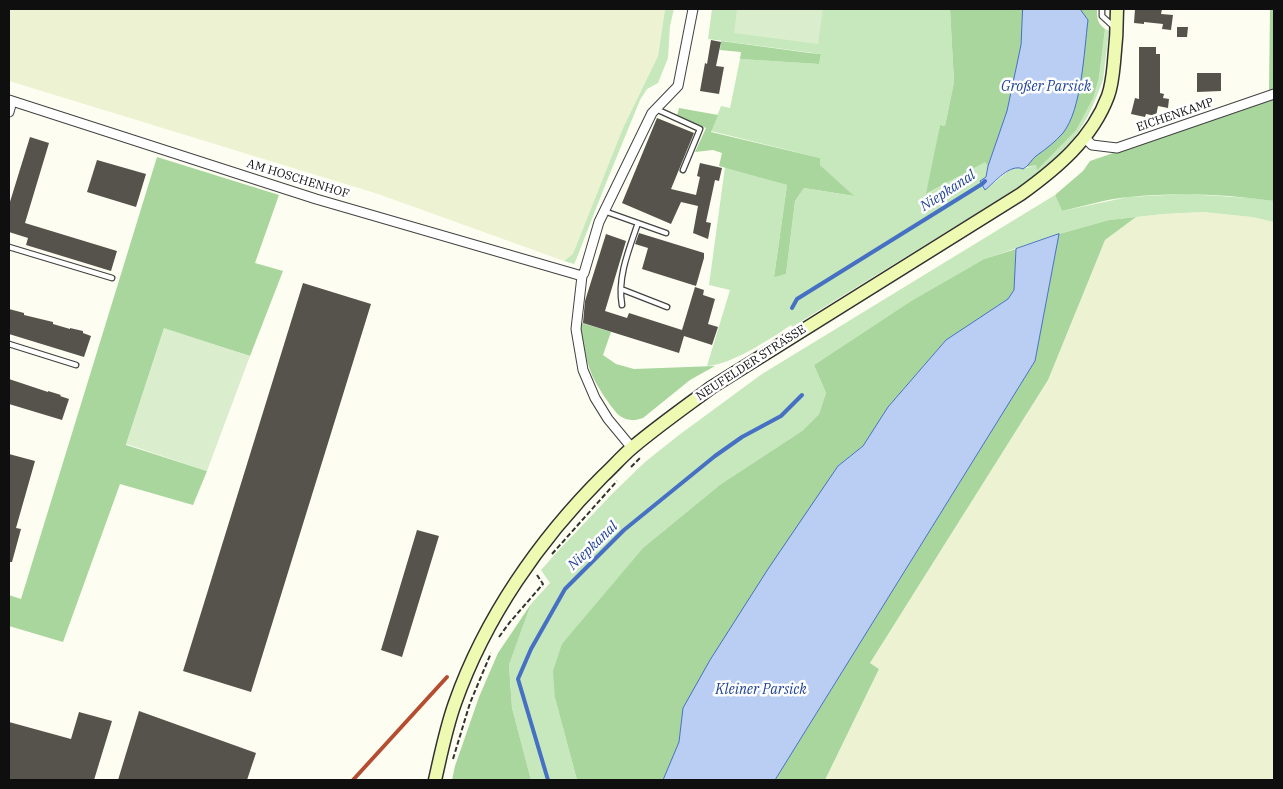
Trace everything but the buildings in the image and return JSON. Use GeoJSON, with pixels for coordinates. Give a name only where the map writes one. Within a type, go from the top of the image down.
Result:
{"type":"FeatureCollection","features":[{"type":"Feature","properties":{"kind":"main road","name":"NEUFELDER STRASSE"},"geometry":{"type":"LineString","coordinates":[[435,780],[455,702],[482,640],[506,596],[556,528],[581,498],[632,448],[712,387],[1021,194],[1058,166],[1085,138],[1109,94],[1117,30],[1117,9]]}},
{"type":"Feature","properties":{"kind":"street"},"geometry":{"type":"LineString","coordinates":[[632,448],[608,419],[595,398],[583,370],[576,329],[582,276],[599,222],[652,113],[678,86],[692,9]]}},
{"type":"Feature","properties":{"kind":"street","name":"EICHENKAMP"},"geometry":{"type":"LineString","coordinates":[[1085,138],[1092,145],[1117,148],[1274,94]]}},
{"type":"Feature","properties":{"kind":"street"},"geometry":{"type":"LineString","coordinates":[[9,112],[10,101]]}},
{"type":"Feature","properties":{"kind":"street","name":"AM HOSCHENHOF"},"geometry":{"type":"LineString","coordinates":[[10,101],[316,199],[582,276]]}},
{"type":"Feature","properties":{"kind":"lane"},"geometry":{"type":"LineString","coordinates":[[1102,9],[1102,16],[1117,30]]}},
{"type":"Feature","properties":{"kind":"lane"},"geometry":{"type":"LineString","coordinates":[[656,109],[700,129],[683,170]]}},
{"type":"Feature","properties":{"kind":"lane"},"geometry":{"type":"LineString","coordinates":[[604,211],[666,233]]}},
{"type":"Feature","properties":{"kind":"lane"},"geometry":{"type":"LineString","coordinates":[[622,305],[621,278],[638,223]]}},
{"type":"Feature","properties":{"kind":"lane"},"geometry":{"type":"LineString","coordinates":[[9,247],[112,278]]}},
{"type":"Feature","properties":{"kind":"lane"},"geometry":{"type":"LineString","coordinates":[[620,289],[668,307]]}},
{"type":"Feature","properties":{"kind":"lane"},"geometry":{"type":"LineString","coordinates":[[9,344],[76,365]]}},
{"type":"Feature","properties":{"kind":"path"},"geometry":{"type":"LineString","coordinates":[[630,468],[644,454]]}},
{"type":"Feature","properties":{"kind":"path"},"geometry":{"type":"LineString","coordinates":[[548,559],[617,481]]}},
{"type":"Feature","properties":{"kind":"path"},"geometry":{"type":"LineString","coordinates":[[496,642],[510,622],[543,584],[536,574]]}},
{"type":"Feature","properties":{"kind":"path"},"geometry":{"type":"LineString","coordinates":[[452,763],[470,703],[492,650]]}},
{"type":"Feature","properties":{"kind":"green space"},"geometry":{"type":"Polygon","coordinates":[[[9,9],[665,9],[658,56],[623,128],[573,255],[564,261],[378,194],[9,81],[9,9]]]}},
{"type":"Feature","properties":{"kind":"green space"},"geometry":{"type":"Polygon","coordinates":[[[665,9],[674,9],[670,26],[668,58],[658,83],[647,89],[640,100],[574,264],[564,261],[573,254],[623,128],[658,56],[665,9]]]}},
{"type":"Feature","properties":{"kind":"green space"},"geometry":{"type":"Polygon","coordinates":[[[712,9],[950,9],[954,82],[945,126],[940,125],[927,194],[985,161],[988,166],[985,190],[1011,169],[1018,167],[1023,169],[1036,165],[1037,169],[1047,158],[1099,77],[1105,29],[1109,31],[1103,80],[1096,98],[1077,134],[1052,163],[1014,190],[792,327],[791,325],[739,356],[717,365],[707,366],[730,290],[709,285],[725,167],[787,185],[774,276],[786,274],[795,201],[804,188],[853,196],[820,165],[820,158],[711,131],[721,106],[730,108],[740,59],[819,64],[821,54],[708,39],[712,9]]]}},
{"type":"Feature","properties":{"kind":"green space"},"geometry":{"type":"Polygon","coordinates":[[[737,9],[823,9],[818,44],[734,33],[737,9]]]}},
{"type":"Feature","properties":{"kind":"green space"},"geometry":{"type":"Polygon","coordinates":[[[950,9],[1023,9],[1021,45],[1007,111],[988,166],[985,162],[926,194],[940,125],[945,126],[954,82],[950,9]]]}},
{"type":"Feature","properties":{"kind":"green space"},"geometry":{"type":"Polygon","coordinates":[[[1080,9],[1097,9],[1100,25],[1105,29],[1099,77],[1093,98],[1076,130],[1037,170],[1036,165],[1027,167],[1031,159],[1048,147],[1088,20],[1080,9]]]}},
{"type":"Feature","properties":{"kind":"green space"},"geometry":{"type":"Polygon","coordinates":[[[1270,9],[1274,9],[1274,89],[1269,91],[1270,9]]]}},
{"type":"Feature","properties":{"kind":"green space"},"geometry":{"type":"Polygon","coordinates":[[[721,41],[821,54],[819,64],[740,59],[741,52],[720,50],[721,41]]]}},
{"type":"Feature","properties":{"kind":"green space"},"geometry":{"type":"Polygon","coordinates":[[[1274,98],[1274,201],[1220,195],[1147,195],[1103,201],[1062,211],[1055,195],[1083,171],[1090,161],[1274,98]]]}},
{"type":"Feature","properties":{"kind":"green space"},"geometry":{"type":"Polygon","coordinates":[[[679,108],[718,115],[711,132],[820,158],[820,165],[854,196],[804,188],[795,201],[786,274],[774,277],[787,185],[719,166],[722,153],[713,150],[695,152],[706,128],[677,116],[679,108]]]}},
{"type":"Feature","properties":{"kind":"green space"},"geometry":{"type":"Polygon","coordinates":[[[157,157],[279,195],[255,263],[283,271],[250,356],[164,329],[126,445],[207,471],[193,505],[120,484],[63,642],[9,626],[9,595],[21,599],[157,157]]]}},
{"type":"Feature","properties":{"kind":"green space"},"geometry":{"type":"Polygon","coordinates":[[[1186,194],[1274,201],[1274,222],[1252,217],[1203,212],[1163,214],[1109,220],[1059,234],[984,259],[911,301],[814,365],[826,393],[819,414],[802,431],[721,484],[644,547],[555,698],[577,780],[531,780],[512,708],[509,665],[531,604],[550,583],[541,570],[612,494],[645,462],[762,374],[1055,195],[1062,211],[1128,197],[1186,194]]]}},
{"type":"Feature","properties":{"kind":"green space"},"geometry":{"type":"Polygon","coordinates":[[[1203,212],[1252,217],[1274,222],[1274,780],[825,780],[879,669],[870,663],[1048,380],[1105,240],[1136,217],[1203,212]]]}},
{"type":"Feature","properties":{"kind":"green space"},"geometry":{"type":"Polygon","coordinates":[[[1136,217],[1105,240],[1048,380],[870,663],[879,669],[825,780],[775,780],[1035,361],[1059,234],[1109,220],[1136,217]]]}},
{"type":"Feature","properties":{"kind":"green space"},"geometry":{"type":"Polygon","coordinates":[[[1016,249],[1014,290],[1008,299],[946,340],[888,407],[863,446],[838,466],[683,708],[679,742],[663,780],[577,780],[555,698],[553,671],[562,644],[644,547],[721,484],[802,431],[819,414],[826,393],[814,365],[911,301],[984,259],[1016,249]]]}},
{"type":"Feature","properties":{"kind":"green space"},"geometry":{"type":"Polygon","coordinates":[[[579,322],[611,332],[603,355],[616,364],[634,369],[715,366],[690,380],[643,418],[628,420],[620,416],[613,409],[594,379],[586,355],[579,322]]]}},
{"type":"Feature","properties":{"kind":"green space"},"geometry":{"type":"Polygon","coordinates":[[[164,328],[250,356],[207,471],[126,444],[164,328]]]}},
{"type":"Feature","properties":{"kind":"green space"},"geometry":{"type":"Polygon","coordinates":[[[531,604],[509,665],[512,708],[531,780],[452,780],[479,697],[498,653],[531,604]]]}},
{"type":"Feature","properties":{"kind":"water","name":"Großer Parsick"},"geometry":{"type":"Polygon","coordinates":[[[1023,9],[1080,9],[1088,20],[1078,95],[1069,123],[1063,133],[1025,168],[1008,171],[985,190],[980,181],[986,177],[1007,111],[1021,45],[1023,9]]]}},
{"type":"Feature","properties":{"kind":"water","name":"Kleiner Parsick"},"geometry":{"type":"Polygon","coordinates":[[[1059,234],[1035,361],[775,780],[663,780],[679,742],[683,708],[710,660],[768,569],[838,466],[863,446],[888,407],[946,340],[1008,299],[1014,290],[1016,249],[1059,234]]]}},
{"type":"Feature","properties":{"kind":"waterway","name":"Niepkanal"},"geometry":{"type":"LineString","coordinates":[[792,308],[797,299],[985,181]]}},
{"type":"Feature","properties":{"kind":"waterway","name":"Niepkanal"},"geometry":{"type":"LineString","coordinates":[[548,780],[518,679],[531,649],[565,589],[624,530],[715,456],[742,437],[781,416],[802,395]]}},
{"type":"Feature","properties":{"kind":"railway"},"geometry":{"type":"LineString","coordinates":[[353,780],[447,677]]}}]}
